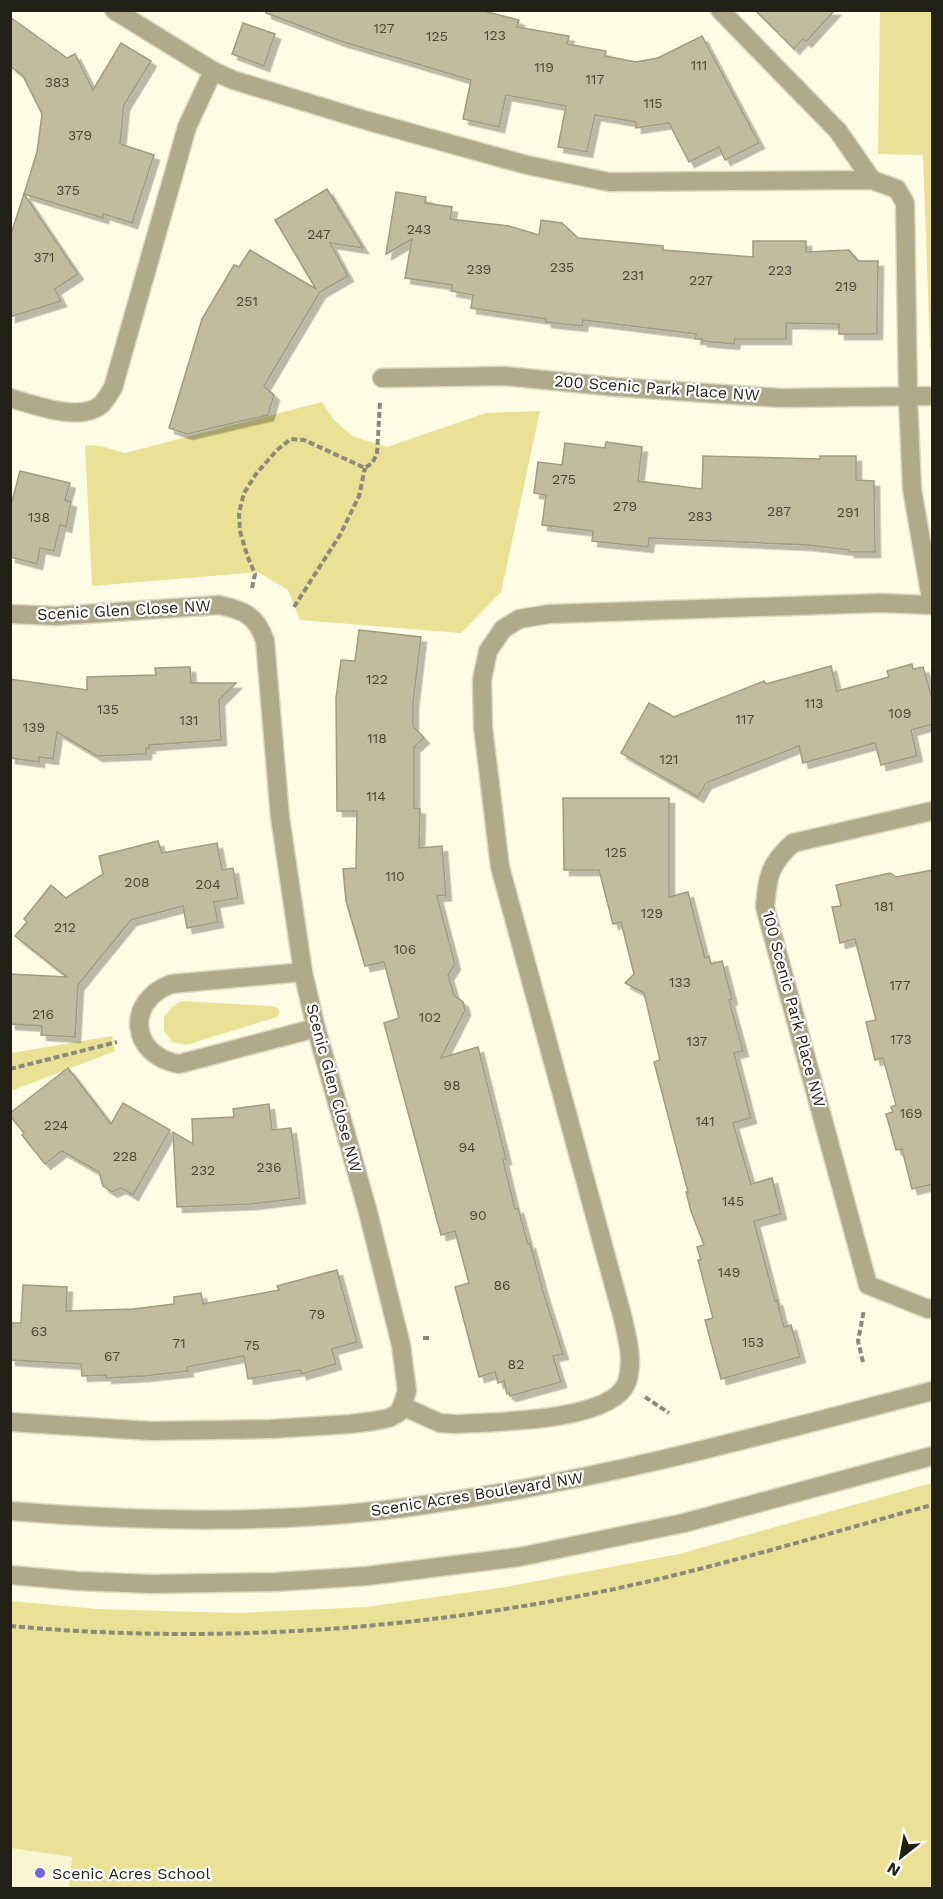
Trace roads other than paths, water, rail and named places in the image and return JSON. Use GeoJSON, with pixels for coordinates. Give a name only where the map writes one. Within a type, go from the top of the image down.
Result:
{"type":"FeatureCollection","features":[{"type":"Feature","properties":{"kind":"street"},"geometry":{"type":"LineString","coordinates":[[10,1422],[151,1431],[271,1429],[374,1421],[389,1418],[398,1413],[402,1406],[440,1423],[455,1425],[572,1415],[607,1403],[626,1385],[631,1361],[622,1315],[500,867],[483,727],[482,680],[488,651],[503,629],[519,619],[549,614],[880,603],[933,605],[912,489],[905,203],[897,189],[872,180],[609,182],[527,165],[368,121],[233,80],[213,71],[114,10]]}},
{"type":"Feature","properties":{"kind":"street"},"geometry":{"type":"LineString","coordinates":[[720,10],[838,131],[872,180]]}},
{"type":"Feature","properties":{"kind":"street"},"geometry":{"type":"LineString","coordinates":[[10,398],[68,413],[84,412],[101,405],[113,388],[186,127],[213,71]]}},
{"type":"Feature","properties":{"kind":"street","name":"200 Scenic Park Place NW"},"geometry":{"type":"LineString","coordinates":[[382,378],[504,376],[616,387],[781,398],[933,396]]}},
{"type":"Feature","properties":{"kind":"street","name":"Scenic Glen Close NW"},"geometry":{"type":"LineString","coordinates":[[10,614],[57,616],[219,605],[237,608],[260,626],[265,641],[280,817],[303,972],[316,1028],[368,1212],[401,1345],[406,1391],[402,1406]]}},
{"type":"Feature","properties":{"kind":"street","name":"100 Scenic Park Place NW"},"geometry":{"type":"LineString","coordinates":[[933,811],[793,843],[777,858],[768,879],[765,907],[868,1285],[928,1309],[933,1308]]}},
{"type":"Feature","properties":{"kind":"street"},"geometry":{"type":"LineString","coordinates":[[303,972],[171,984],[159,989],[148,998],[141,1009],[140,1035],[146,1047],[155,1056],[167,1062],[179,1064],[316,1028]]}},
{"type":"Feature","properties":{"kind":"street","name":"Scenic Acres Boulevard NW"},"geometry":{"type":"LineString","coordinates":[[10,1512],[183,1521],[334,1515],[422,1506],[564,1482],[657,1462],[933,1391]]}},
{"type":"Feature","properties":{"kind":"street"},"geometry":{"type":"LineString","coordinates":[[10,1575],[151,1584],[275,1582],[367,1576],[519,1557],[684,1523],[933,1456]]}},
{"type":"Feature","properties":{"kind":"place","name":"Scenic Acres School"},"geometry":{"type":"Point","coordinates":[40,1873]}}]}
